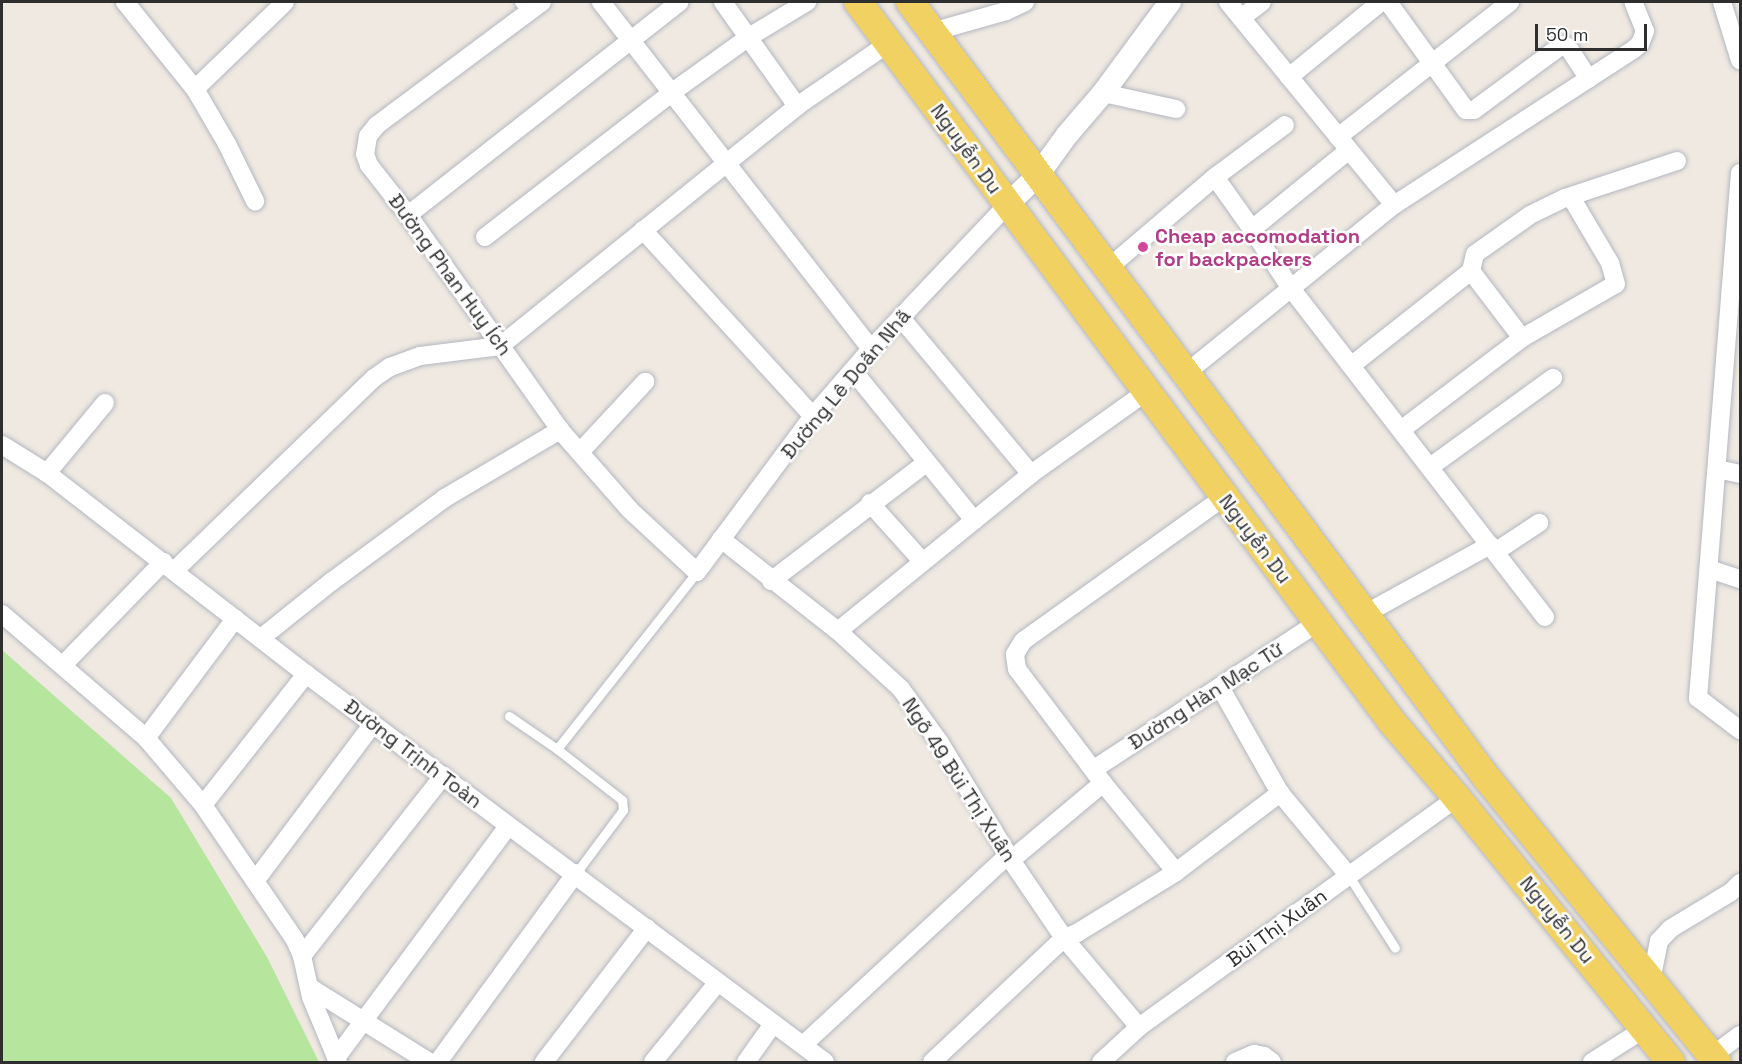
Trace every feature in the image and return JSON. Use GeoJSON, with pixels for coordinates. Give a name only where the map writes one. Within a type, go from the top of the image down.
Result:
{"type":"FeatureCollection","features":[{"type":"Feature","properties":{"kind":"main road","name":"Nguyễn Du"},"geometry":{"type":"LineString","coordinates":[[858,2],[1006,205],[1392,722],[1457,798],[1671,1062]]}},
{"type":"Feature","properties":{"kind":"main road","name":"Nguyễn Du"},"geometry":{"type":"LineString","coordinates":[[910,2],[1486,777],[1715,1059]]}},
{"type":"Feature","properties":{"kind":"main road"},"geometry":{"type":"LineString","coordinates":[[1264,552],[1300,527]]}},
{"type":"Feature","properties":{"kind":"main road"},"geometry":{"type":"LineString","coordinates":[[1457,798],[1486,777]]}},
{"type":"Feature","properties":{"kind":"main road"},"geometry":{"type":"LineString","coordinates":[[1644,1029],[1673,1008]]}},
{"type":"Feature","properties":{"kind":"street"},"geometry":{"type":"LineString","coordinates":[[125,2],[195,89],[227,144],[255,201]]}},
{"type":"Feature","properties":{"kind":"street"},"geometry":{"type":"LineString","coordinates":[[195,89],[285,2]]}},
{"type":"Feature","properties":{"kind":"street","name":"Đường Phan Huy Ích"},"geometry":{"type":"LineString","coordinates":[[542,2],[523,7],[377,125],[368,136],[364,147],[367,159],[560,430],[630,510],[696,572]]}},
{"type":"Feature","properties":{"kind":"street"},"geometry":{"type":"LineString","coordinates":[[601,2],[724,164],[872,349]]}},
{"type":"Feature","properties":{"kind":"street"},"geometry":{"type":"LineString","coordinates":[[408,215],[628,40],[680,2]]}},
{"type":"Feature","properties":{"kind":"street"},"geometry":{"type":"LineString","coordinates":[[723,2],[796,105]]}},
{"type":"Feature","properties":{"kind":"street"},"geometry":{"type":"LineString","coordinates":[[486,237],[671,93],[748,37],[807,2]]}},
{"type":"Feature","properties":{"kind":"street"},"geometry":{"type":"LineString","coordinates":[[932,32],[1006,11],[1025,2]]}},
{"type":"Feature","properties":{"kind":"street"},"geometry":{"type":"LineString","coordinates":[[1006,205],[1038,176],[1170,2]]}},
{"type":"Feature","properties":{"kind":"street"},"geometry":{"type":"LineString","coordinates":[[1228,2],[1394,204]]}},
{"type":"Feature","properties":{"kind":"street"},"geometry":{"type":"LineString","coordinates":[[1241,18],[1262,2]]}},
{"type":"Feature","properties":{"kind":"street"},"geometry":{"type":"LineString","coordinates":[[1289,77],[1380,2]]}},
{"type":"Feature","properties":{"kind":"street"},"geometry":{"type":"LineString","coordinates":[[1388,2],[1468,111],[1474,110],[1562,45],[1568,47],[1589,79]]}},
{"type":"Feature","properties":{"kind":"street"},"geometry":{"type":"LineString","coordinates":[[1252,229],[1343,143],[1434,63],[1510,2]]}},
{"type":"Feature","properties":{"kind":"street"},"geometry":{"type":"LineString","coordinates":[[1185,374],[1394,204],[1640,44],[1645,25],[1633,2]]}},
{"type":"Feature","properties":{"kind":"street"},"geometry":{"type":"LineString","coordinates":[[1722,2],[1740,60]]}},
{"type":"Feature","properties":{"kind":"street"},"geometry":{"type":"LineString","coordinates":[[63,665],[374,378],[390,367],[420,356],[500,346],[796,105],[889,43]]}},
{"type":"Feature","properties":{"kind":"street"},"geometry":{"type":"LineString","coordinates":[[1103,93],[1176,109]]}},
{"type":"Feature","properties":{"kind":"street"},"geometry":{"type":"LineString","coordinates":[[1107,269],[1215,177],[1285,125]]}},
{"type":"Feature","properties":{"kind":"street"},"geometry":{"type":"LineString","coordinates":[[1352,365],[1470,272],[1473,256],[1530,215],[1572,197],[1677,161]]}},
{"type":"Feature","properties":{"kind":"street"},"geometry":{"type":"LineString","coordinates":[[1740,173],[1698,698],[1740,730]]}},
{"type":"Feature","properties":{"kind":"street"},"geometry":{"type":"LineString","coordinates":[[1215,177],[1290,287],[1545,617]]}},
{"type":"Feature","properties":{"kind":"street"},"geometry":{"type":"LineString","coordinates":[[1401,429],[1522,338],[1616,284],[1610,263],[1572,197]]}},
{"type":"Feature","properties":{"kind":"street","name":"Đường Lê Doãn Nhã"},"geometry":{"type":"LineString","coordinates":[[696,572],[813,416],[1006,205]]}},
{"type":"Feature","properties":{"kind":"street"},"geometry":{"type":"LineString","coordinates":[[643,230],[813,416]]}},
{"type":"Feature","properties":{"kind":"street"},"geometry":{"type":"LineString","coordinates":[[1470,272],[1522,338]]}},
{"type":"Feature","properties":{"kind":"street"},"geometry":{"type":"LineString","coordinates":[[901,318],[1031,474]]}},
{"type":"Feature","properties":{"kind":"street"},"geometry":{"type":"LineString","coordinates":[[854,372],[975,520]]}},
{"type":"Feature","properties":{"kind":"street"},"geometry":{"type":"LineString","coordinates":[[1430,467],[1553,378]]}},
{"type":"Feature","properties":{"kind":"street"},"geometry":{"type":"LineString","coordinates":[[580,452],[645,382]]}},
{"type":"Feature","properties":{"kind":"street"},"geometry":{"type":"LineString","coordinates":[[838,631],[1031,474],[1146,392]]}},
{"type":"Feature","properties":{"kind":"street"},"geometry":{"type":"LineString","coordinates":[[47,472],[105,403]]}},
{"type":"Feature","properties":{"kind":"street"},"geometry":{"type":"LineString","coordinates":[[261,638],[331,582],[445,498],[560,430]]}},
{"type":"Feature","properties":{"kind":"street","name":"Đường Trịnh Toàn"},"geometry":{"type":"LineString","coordinates":[[2,445],[47,472],[306,674],[508,826],[576,873],[825,1062]]}},
{"type":"Feature","properties":{"kind":"street"},"geometry":{"type":"LineString","coordinates":[[771,581],[927,462]]}},
{"type":"Feature","properties":{"kind":"street"},"geometry":{"type":"LineString","coordinates":[[1717,469],[1740,474]]}},
{"type":"Feature","properties":{"kind":"street"},"geometry":{"type":"LineString","coordinates":[[1176,872],[1017,669],[1015,654],[1018,646],[1224,497]]}},
{"type":"Feature","properties":{"kind":"street"},"geometry":{"type":"LineString","coordinates":[[870,504],[923,562]]}},
{"type":"Feature","properties":{"kind":"street"},"geometry":{"type":"LineString","coordinates":[[1365,614],[1539,523]]}},
{"type":"Feature","properties":{"kind":"street","name":"Ngõ 49 Bùi Thị Xuân"},"geometry":{"type":"LineString","coordinates":[[721,539],[771,581],[838,631],[893,682],[917,709],[1064,938],[1139,1027]]}},
{"type":"Feature","properties":{"kind":"street"},"geometry":{"type":"LineString","coordinates":[[1709,569],[1740,579]]}},
{"type":"Feature","properties":{"kind":"street"},"geometry":{"type":"LineString","coordinates":[[2,614],[146,738],[203,805],[295,940],[302,956],[309,987],[337,1060]]}},
{"type":"Feature","properties":{"kind":"street"},"geometry":{"type":"LineString","coordinates":[[146,738],[235,620]]}},
{"type":"Feature","properties":{"kind":"street","name":"Đường Hàn Mạc Tử"},"geometry":{"type":"LineString","coordinates":[[803,1045],[1099,776],[1220,687],[1317,623]]}},
{"type":"Feature","properties":{"kind":"street"},"geometry":{"type":"LineString","coordinates":[[203,805],[306,674]]}},
{"type":"Feature","properties":{"kind":"street"},"geometry":{"type":"LineString","coordinates":[[1220,687],[1280,793],[1349,876]]}},
{"type":"Feature","properties":{"kind":"street"},"geometry":{"type":"LineString","coordinates":[[255,881],[373,724]]}},
{"type":"Feature","properties":{"kind":"street"},"geometry":{"type":"LineString","coordinates":[[302,956],[442,776]]}},
{"type":"Feature","properties":{"kind":"street"},"geometry":{"type":"LineString","coordinates":[[932,1062],[1064,938],[1077,933],[1176,872],[1280,793]]}},
{"type":"Feature","properties":{"kind":"street","name":"Bùi Thị Xuân"},"geometry":{"type":"LineString","coordinates":[[1101,1062],[1139,1027],[1457,798]]}},
{"type":"Feature","properties":{"kind":"street"},"geometry":{"type":"LineString","coordinates":[[337,1060],[364,1019],[508,826]]}},
{"type":"Feature","properties":{"kind":"street"},"geometry":{"type":"LineString","coordinates":[[438,1062],[576,873]]}},
{"type":"Feature","properties":{"kind":"street"},"geometry":{"type":"LineString","coordinates":[[1651,981],[1659,941],[1670,929],[1731,892],[1740,883]]}},
{"type":"Feature","properties":{"kind":"street"},"geometry":{"type":"LineString","coordinates":[[544,1062],[647,928]]}},
{"type":"Feature","properties":{"kind":"street"},"geometry":{"type":"LineString","coordinates":[[653,1062],[718,982]]}},
{"type":"Feature","properties":{"kind":"street"},"geometry":{"type":"LineString","coordinates":[[309,987],[364,1019],[429,1062]]}},
{"type":"Feature","properties":{"kind":"street"},"geometry":{"type":"LineString","coordinates":[[746,1062],[773,1024]]}},
{"type":"Feature","properties":{"kind":"street"},"geometry":{"type":"LineString","coordinates":[[1592,1062],[1644,1029]]}},
{"type":"Feature","properties":{"kind":"street"},"geometry":{"type":"LineString","coordinates":[[1715,1059],[1740,1035]]}},
{"type":"Feature","properties":{"kind":"street"},"geometry":{"type":"LineString","coordinates":[[1235,1062],[1254,1054],[1264,1056],[1272,1062]]}},
{"type":"Feature","properties":{"kind":"lane"},"geometry":{"type":"LineString","coordinates":[[557,748],[696,572]]}},
{"type":"Feature","properties":{"kind":"lane"},"geometry":{"type":"LineString","coordinates":[[509,716],[557,748],[620,798],[623,805],[618,817],[576,873]]}},
{"type":"Feature","properties":{"kind":"lane"},"geometry":{"type":"LineString","coordinates":[[1349,876],[1395,948]]}},
{"type":"Feature","properties":{"kind":"green space"},"geometry":{"type":"Polygon","coordinates":[[[2,650],[171,798],[267,957],[319,1062],[2,1062],[2,650]]]}},
{"type":"Feature","properties":{"kind":"place","name":"Cheap accomodation for backpackers"},"geometry":{"type":"Point","coordinates":[1143,247]}}]}
